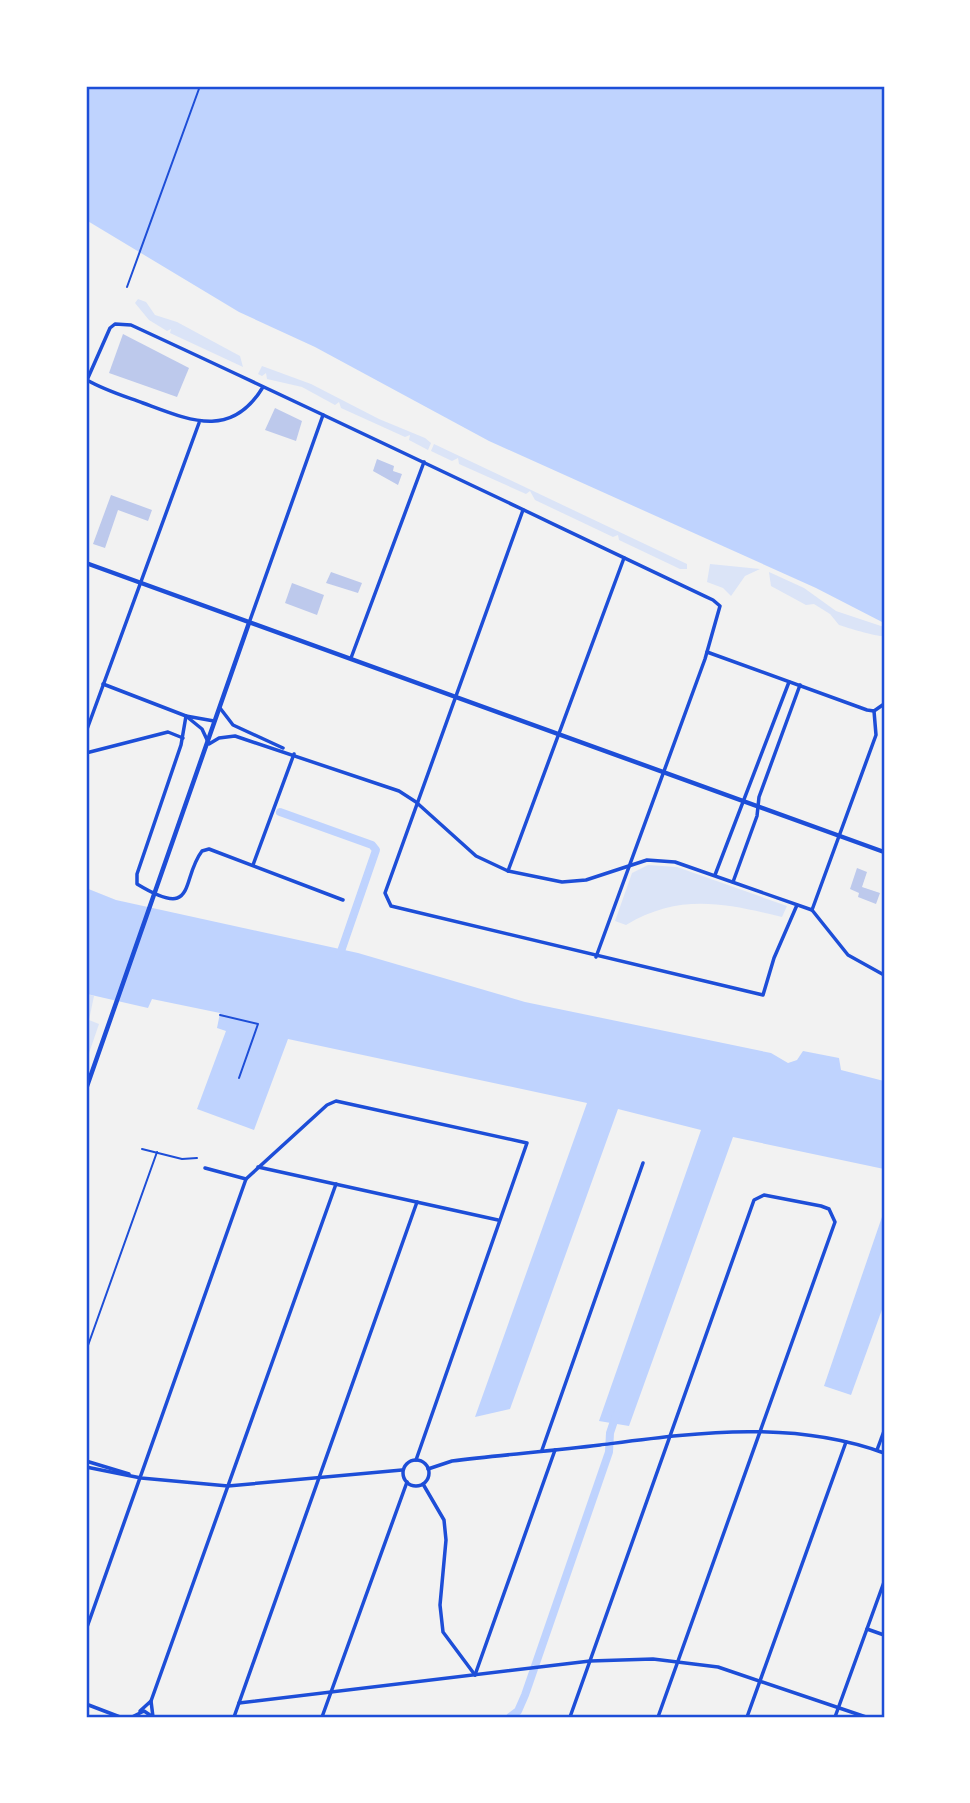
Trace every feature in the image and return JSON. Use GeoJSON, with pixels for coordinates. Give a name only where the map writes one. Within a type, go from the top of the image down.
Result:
{"type":"FeatureCollection","features":[{"type":"Feature","properties":{"kind":"main road"},"geometry":{"type":"LineString","coordinates":[[86,393],[87,378]]}},
{"type":"Feature","properties":{"kind":"main road"},"geometry":{"type":"LineString","coordinates":[[86,563],[884,852]]}},
{"type":"Feature","properties":{"kind":"main road"},"geometry":{"type":"LineString","coordinates":[[86,1089],[209,744],[249,623]]}},
{"type":"Feature","properties":{"kind":"street"},"geometry":{"type":"LineString","coordinates":[[263,387],[237,414],[218,422],[199,423],[87,378],[115,324],[131,325],[323,415],[713,600],[719,606],[707,652],[596,957]]}},
{"type":"Feature","properties":{"kind":"street"},"geometry":{"type":"LineString","coordinates":[[249,623],[323,415]]}},
{"type":"Feature","properties":{"kind":"street"},"geometry":{"type":"LineString","coordinates":[[86,732],[199,423]]}},
{"type":"Feature","properties":{"kind":"street"},"geometry":{"type":"LineString","coordinates":[[351,658],[424,463]]}},
{"type":"Feature","properties":{"kind":"street"},"geometry":{"type":"LineString","coordinates":[[523,510],[416,802],[385,893],[386,901],[391,906],[763,995],[797,905]]}},
{"type":"Feature","properties":{"kind":"street"},"geometry":{"type":"LineString","coordinates":[[508,871],[624,558]]}},
{"type":"Feature","properties":{"kind":"street"},"geometry":{"type":"LineString","coordinates":[[707,652],[874,711]]}},
{"type":"Feature","properties":{"kind":"street"},"geometry":{"type":"LineString","coordinates":[[715,876],[789,682]]}},
{"type":"Feature","properties":{"kind":"street"},"geometry":{"type":"LineString","coordinates":[[103,684],[186,716],[216,722]]}},
{"type":"Feature","properties":{"kind":"street"},"geometry":{"type":"LineString","coordinates":[[733,882],[800,685]]}},
{"type":"Feature","properties":{"kind":"street"},"geometry":{"type":"LineString","coordinates":[[874,711],[884,704]]}},
{"type":"Feature","properties":{"kind":"street"},"geometry":{"type":"LineString","coordinates":[[220,708],[233,725],[294,754]]}},
{"type":"Feature","properties":{"kind":"street"},"geometry":{"type":"LineString","coordinates":[[811,910],[876,735],[874,711]]}},
{"type":"Feature","properties":{"kind":"street"},"geometry":{"type":"LineString","coordinates":[[186,716],[183,738],[137,874],[137,884],[170,898],[179,897],[188,889],[197,858],[202,851],[209,849],[343,900]]}},
{"type":"Feature","properties":{"kind":"street"},"geometry":{"type":"LineString","coordinates":[[186,716],[202,729],[209,744],[219,738],[235,736],[399,791],[416,802],[476,856],[508,871],[562,882],[586,880],[647,860],[675,862],[811,910],[848,955],[884,975]]}},
{"type":"Feature","properties":{"kind":"street"},"geometry":{"type":"LineString","coordinates":[[86,753],[168,732],[183,738]]}},
{"type":"Feature","properties":{"kind":"street"},"geometry":{"type":"LineString","coordinates":[[253,865],[294,754]]}},
{"type":"Feature","properties":{"kind":"street"},"geometry":{"type":"LineString","coordinates":[[86,1630],[246,1179],[327,1105],[337,1101],[527,1143],[416,1460]]}},
{"type":"Feature","properties":{"kind":"street"},"geometry":{"type":"LineString","coordinates":[[542,1450],[643,1163]]}},
{"type":"Feature","properties":{"kind":"street"},"geometry":{"type":"LineString","coordinates":[[258,1167],[499,1220]]}},
{"type":"Feature","properties":{"kind":"street"},"geometry":{"type":"LineString","coordinates":[[205,1168],[246,1179]]}},
{"type":"Feature","properties":{"kind":"street"},"geometry":{"type":"LineString","coordinates":[[153,1717],[152,1701],[336,1184]]}},
{"type":"Feature","properties":{"kind":"street"},"geometry":{"type":"LineString","coordinates":[[570,1717],[758,1196],[821,1206],[834,1215],[835,1222],[658,1717]]}},
{"type":"Feature","properties":{"kind":"street"},"geometry":{"type":"LineString","coordinates":[[234,1717],[417,1202]]}},
{"type":"Feature","properties":{"kind":"street"},"geometry":{"type":"LineString","coordinates":[[428,1469],[452,1461],[601,1445],[671,1434],[761,1431],[846,1442],[884,1453]]}},
{"type":"Feature","properties":{"kind":"street"},"geometry":{"type":"LineString","coordinates":[[877,1450],[884,1431]]}},
{"type":"Feature","properties":{"kind":"street"},"geometry":{"type":"LineString","coordinates":[[747,1717],[846,1442]]}},
{"type":"Feature","properties":{"kind":"street"},"geometry":{"type":"LineString","coordinates":[[475,1675],[555,1450]]}},
{"type":"Feature","properties":{"kind":"street"},"geometry":{"type":"LineString","coordinates":[[416,1460],[428,1469],[429,1476],[423,1484]]}},
{"type":"Feature","properties":{"kind":"street"},"geometry":{"type":"LineString","coordinates":[[86,1467],[141,1478],[228,1486],[402,1470],[407,1463],[416,1460]]}},
{"type":"Feature","properties":{"kind":"street"},"geometry":{"type":"LineString","coordinates":[[86,1461],[141,1478]]}},
{"type":"Feature","properties":{"kind":"street"},"geometry":{"type":"LineString","coordinates":[[323,1717],[407,1482],[402,1470]]}},
{"type":"Feature","properties":{"kind":"street"},"geometry":{"type":"LineString","coordinates":[[407,1482],[423,1484]]}},
{"type":"Feature","properties":{"kind":"street"},"geometry":{"type":"LineString","coordinates":[[423,1484],[444,1520],[446,1540],[440,1605],[443,1632],[475,1675]]}},
{"type":"Feature","properties":{"kind":"street"},"geometry":{"type":"LineString","coordinates":[[835,1717],[884,1582]]}},
{"type":"Feature","properties":{"kind":"street"},"geometry":{"type":"LineString","coordinates":[[867,1629],[884,1635]]}},
{"type":"Feature","properties":{"kind":"street"},"geometry":{"type":"LineString","coordinates":[[239,1703],[590,1661],[678,1660],[761,1679],[866,1717]]}},
{"type":"Feature","properties":{"kind":"street"},"geometry":{"type":"LineString","coordinates":[[86,1704],[118,1716],[133,1715],[152,1701]]}},
{"type":"Feature","properties":{"kind":"street"},"geometry":{"type":"LineString","coordinates":[[140,1711],[148,1712],[153,1717]]}},
{"type":"Feature","properties":{"kind":"lane"},"geometry":{"type":"LineString","coordinates":[[142,1149],[183,1159],[197,1158]]}},
{"type":"Feature","properties":{"kind":"lane"},"geometry":{"type":"LineString","coordinates":[[86,1351],[157,1152]]}},
{"type":"Feature","properties":{"kind":"lane"},"geometry":{"type":"LineString","coordinates":[[86,1330],[93,1332]]}},
{"type":"Feature","properties":{"kind":"path"},"geometry":{"type":"LineString","coordinates":[[127,287],[200,86]]}},
{"type":"Feature","properties":{"kind":"path"},"geometry":{"type":"LineString","coordinates":[[220,1015],[258,1024],[239,1078]]}},
{"type":"Feature","properties":{"kind":"shaded area"},"geometry":{"type":"Polygon","coordinates":[[[138,299],[146,302],[155,315],[177,322],[240,356],[243,367],[170,333],[171,329],[167,331],[149,320],[135,303],[138,299]]]}},
{"type":"Feature","properties":{"kind":"shaded area"},"geometry":{"type":"Polygon","coordinates":[[[262,366],[311,384],[379,419],[425,438],[431,443],[428,450],[409,440],[410,435],[405,437],[341,408],[339,402],[335,405],[302,387],[267,379],[266,373],[262,376],[258,374],[262,366]]]}},
{"type":"Feature","properties":{"kind":"shaded area"},"geometry":{"type":"Polygon","coordinates":[[[434,444],[687,564],[687,569],[680,569],[619,540],[618,535],[613,537],[535,500],[530,491],[526,494],[459,464],[458,458],[452,461],[431,451],[434,444]]]}},
{"type":"Feature","properties":{"kind":"shaded area"},"geometry":{"type":"Polygon","coordinates":[[[710,564],[760,569],[745,576],[731,596],[723,588],[707,582],[710,564]]]}},
{"type":"Feature","properties":{"kind":"shaded area"},"geometry":{"type":"Polygon","coordinates":[[[769,572],[804,588],[836,611],[884,627],[884,636],[839,625],[830,614],[814,604],[806,605],[771,586],[769,572]]]}},
{"type":"Feature","properties":{"kind":"shaded area"},"geometry":{"type":"Polygon","coordinates":[[[648,865],[677,867],[787,906],[782,917],[741,908],[702,904],[665,908],[626,925],[615,921],[632,873],[648,865]]]}},
{"type":"Feature","properties":{"kind":"shaded area"},"geometry":{"type":"Polygon","coordinates":[[[86,985],[87,994],[94,996],[89,1020],[99,1024],[86,1062],[86,985]]]}},
{"type":"Feature","properties":{"kind":"water"},"geometry":{"type":"Polygon","coordinates":[[[86,86],[884,86],[884,623],[816,588],[489,441],[315,347],[239,312],[86,220],[86,86]]]}},
{"type":"Feature","properties":{"kind":"water"},"geometry":{"type":"Polygon","coordinates":[[[86,888],[116,900],[358,953],[525,1002],[771,1053],[788,1063],[797,1060],[803,1051],[839,1058],[841,1070],[884,1081],[884,1169],[733,1137],[629,1426],[599,1421],[701,1130],[618,1109],[510,1409],[475,1417],[587,1103],[288,1039],[254,1130],[197,1109],[226,1031],[217,1028],[220,1013],[152,999],[148,1008],[87,994],[86,888]]]}},
{"type":"Feature","properties":{"kind":"water"},"geometry":{"type":"Polygon","coordinates":[[[884,1211],[884,1304],[851,1395],[824,1386],[884,1211]]]}},
{"type":"Feature","properties":{"kind":"building"},"geometry":{"type":"Polygon","coordinates":[[[123,334],[189,368],[177,397],[109,373],[123,334]]]}},
{"type":"Feature","properties":{"kind":"building"},"geometry":{"type":"Polygon","coordinates":[[[275,408],[302,421],[296,441],[265,430],[275,408]]]}},
{"type":"Feature","properties":{"kind":"building"},"geometry":{"type":"Polygon","coordinates":[[[377,459],[394,466],[393,471],[402,474],[398,485],[373,471],[377,459]]]}},
{"type":"Feature","properties":{"kind":"building"},"geometry":{"type":"Polygon","coordinates":[[[111,495],[152,510],[148,521],[118,510],[105,548],[93,544],[111,495]]]}},
{"type":"Feature","properties":{"kind":"building"},"geometry":{"type":"Polygon","coordinates":[[[331,572],[362,583],[358,593],[326,583],[331,572]]]}},
{"type":"Feature","properties":{"kind":"building"},"geometry":{"type":"Polygon","coordinates":[[[292,583],[324,595],[317,615],[285,603],[292,583]]]}},
{"type":"Feature","properties":{"kind":"building"},"geometry":{"type":"Polygon","coordinates":[[[857,868],[867,872],[862,887],[880,893],[876,904],[858,897],[859,893],[850,889],[857,868]]]}},
{"type":"Feature","properties":{"kind":"waterway"},"geometry":{"type":"LineString","coordinates":[[280,812],[372,845],[376,850],[338,960]]}},
{"type":"Feature","properties":{"kind":"waterway"},"geometry":{"type":"LineString","coordinates":[[510,1717],[518,1711],[525,1695],[609,1452],[610,1433],[616,1415]]}}]}
